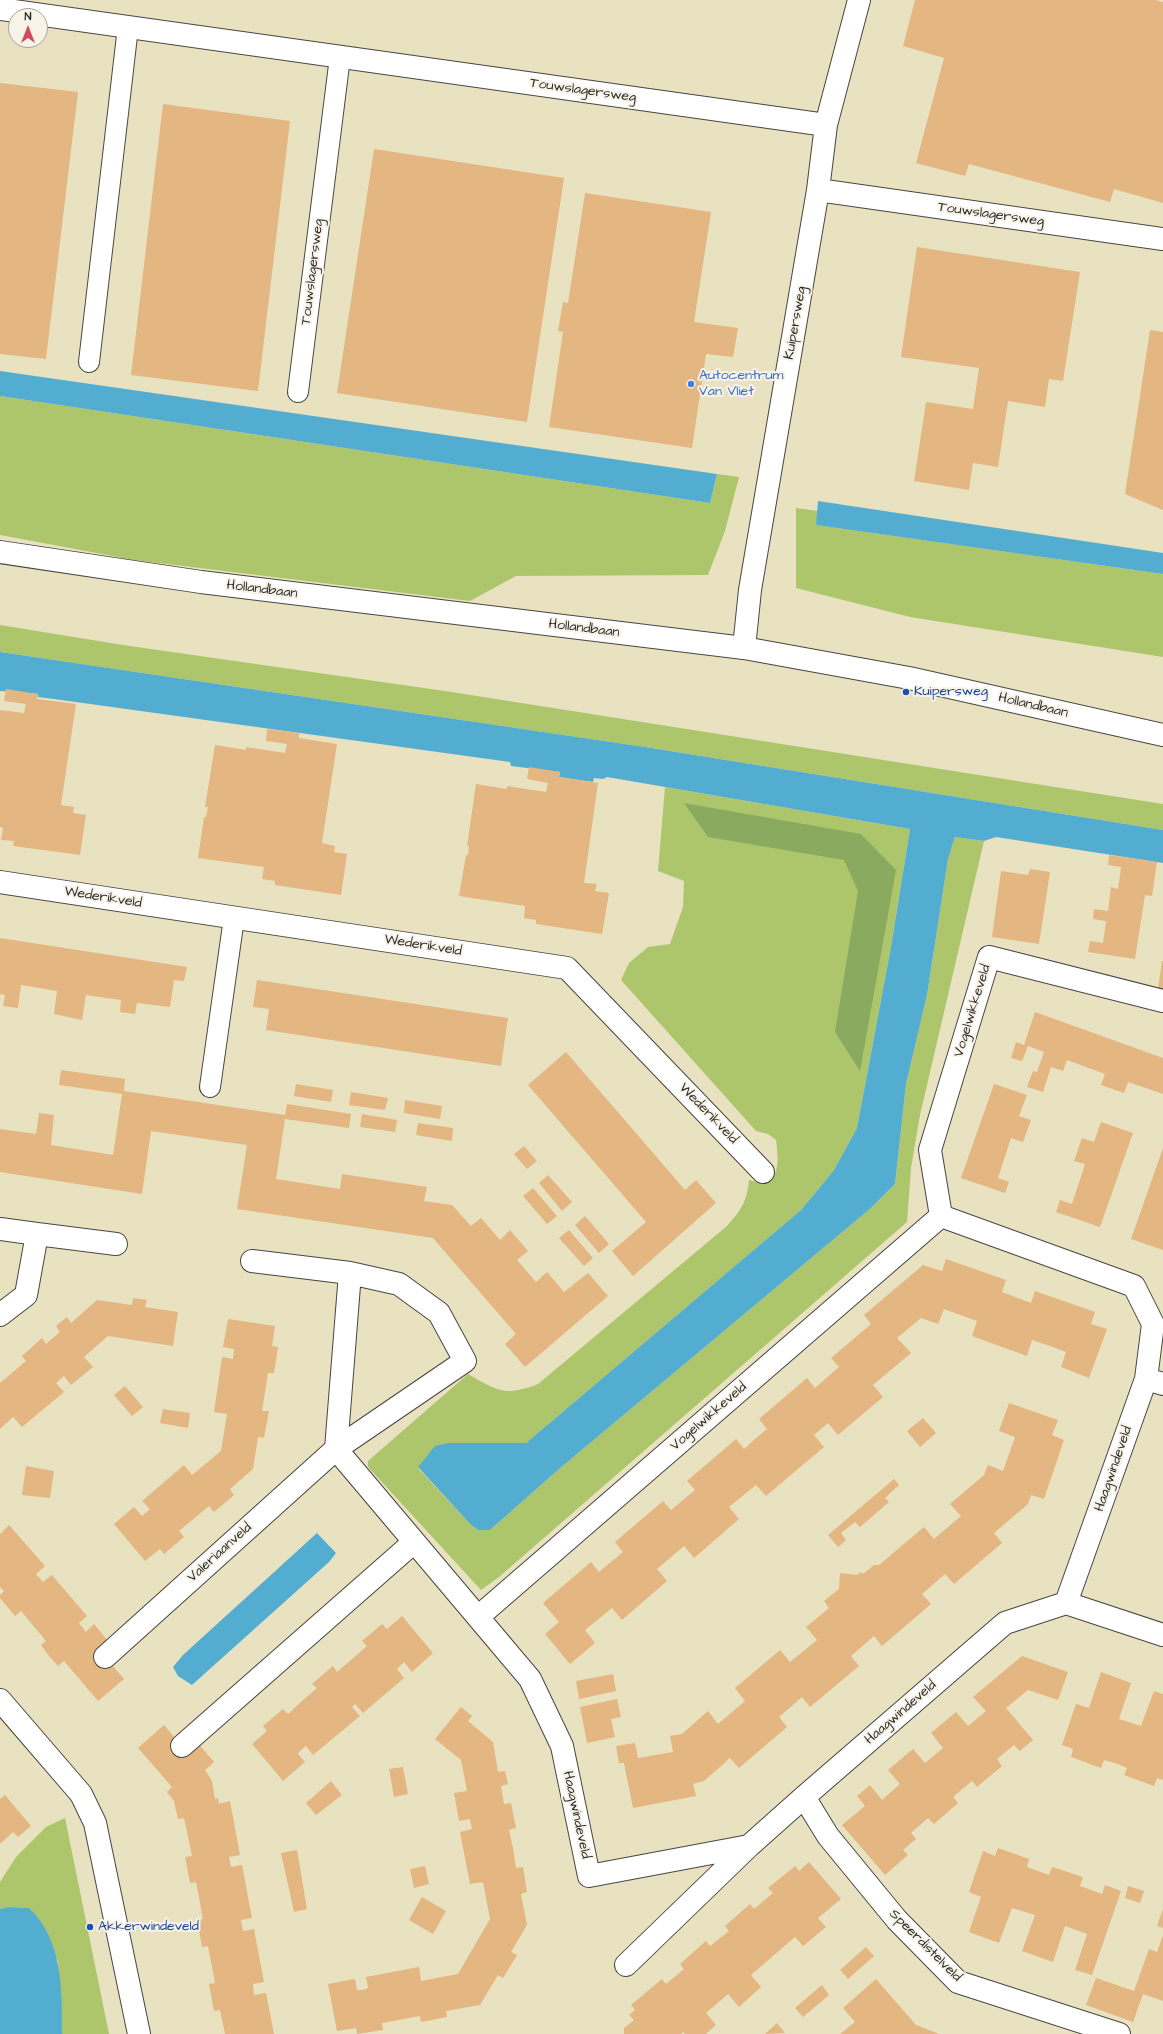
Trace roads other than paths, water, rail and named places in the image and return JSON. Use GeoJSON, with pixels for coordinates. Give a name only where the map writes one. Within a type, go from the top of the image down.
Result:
{"type":"FeatureCollection","features":[{"type":"Feature","properties":{"kind":"street","name":"Kuipersweg"},"geometry":{"type":"LineString","coordinates":[[744,648],[750,590],[818,190],[826,125],[859,0]]}},
{"type":"Feature","properties":{"kind":"street","name":"Touwslagersweg"},"geometry":{"type":"LineString","coordinates":[[0,9],[826,125]]}},
{"type":"Feature","properties":{"kind":"street","name":"Touwslagersweg"},"geometry":{"type":"LineString","coordinates":[[818,190],[1163,240]]}},
{"type":"Feature","properties":{"kind":"street","name":"Hollandbaan"},"geometry":{"type":"LineString","coordinates":[[0,552],[201,582],[744,648],[909,678],[1163,735]]}},
{"type":"Feature","properties":{"kind":"street","name":"Wederikveld"},"geometry":{"type":"LineString","coordinates":[[0,882],[567,968],[763,1172]]}},
{"type":"Feature","properties":{"kind":"street","name":"Vogelwikkeveld"},"geometry":{"type":"LineString","coordinates":[[478,1617],[941,1216],[930,1150],[989,957],[1163,1001]]}},
{"type":"Feature","properties":{"kind":"street"},"geometry":{"type":"LineString","coordinates":[[941,1216],[1134,1286],[1153,1324],[1154,1382]]}},
{"type":"Feature","properties":{"kind":"street"},"geometry":{"type":"LineString","coordinates":[[0,1229],[116,1244]]}},
{"type":"Feature","properties":{"kind":"street"},"geometry":{"type":"LineString","coordinates":[[0,1315],[26,1295],[37,1234]]}},
{"type":"Feature","properties":{"kind":"street","name":"Valeriaanveld"},"geometry":{"type":"LineString","coordinates":[[105,1657],[336,1449],[465,1361],[439,1313],[400,1284],[350,1273],[252,1261]]}},
{"type":"Feature","properties":{"kind":"street"},"geometry":{"type":"LineString","coordinates":[[350,1273],[336,1449],[478,1617]]}},
{"type":"Feature","properties":{"kind":"street","name":"Haagwindeveld"},"geometry":{"type":"LineString","coordinates":[[626,1965],[749,1846],[804,1796],[1005,1623],[1066,1603],[1154,1382]]}},
{"type":"Feature","properties":{"kind":"street"},"geometry":{"type":"LineString","coordinates":[[182,1746],[414,1542]]}},
{"type":"Feature","properties":{"kind":"street"},"geometry":{"type":"LineString","coordinates":[[1066,1603],[1163,1635]]}},
{"type":"Feature","properties":{"kind":"street","name":"Haagwindeveld"},"geometry":{"type":"LineString","coordinates":[[478,1617],[530,1679],[562,1746],[589,1876],[749,1846]]}},
{"type":"Feature","properties":{"kind":"street"},"geometry":{"type":"LineString","coordinates":[[3,1710],[81,1794],[95,1823],[139,2034]]}},
{"type":"Feature","properties":{"kind":"street","name":"Speerdistelveld"},"geometry":{"type":"LineString","coordinates":[[804,1796],[828,1836],[897,1920],[958,1982],[1119,2034]]}},
{"type":"Feature","properties":{"kind":"lane"},"geometry":{"type":"LineString","coordinates":[[88,362],[128,27]]}},
{"type":"Feature","properties":{"kind":"lane","name":"Touwslagersweg"},"geometry":{"type":"LineString","coordinates":[[298,392],[340,57]]}},
{"type":"Feature","properties":{"kind":"lane"},"geometry":{"type":"LineString","coordinates":[[210,1087],[234,918]]}},
{"type":"Feature","properties":{"kind":"water"},"geometry":{"type":"Polygon","coordinates":[[[0,371],[717,474],[710,503],[0,396],[0,371]]]}},
{"type":"Feature","properties":{"kind":"water"},"geometry":{"type":"Polygon","coordinates":[[[818,501],[1163,553],[1163,574],[816,525],[818,501]]]}},
{"type":"Feature","properties":{"kind":"water"},"geometry":{"type":"Polygon","coordinates":[[[0,652],[645,747],[1163,830],[1163,863],[996,837],[984,841],[955,837],[948,859],[927,995],[906,1084],[895,1184],[871,1208],[559,1469],[490,1530],[478,1530],[470,1524],[418,1467],[435,1446],[449,1443],[526,1443],[801,1210],[834,1170],[857,1128],[891,947],[910,829],[607,777],[603,779],[594,778],[593,782],[559,777],[560,772],[511,766],[510,762],[38,697],[38,694],[0,691],[0,652]]]}},
{"type":"Feature","properties":{"kind":"water"},"geometry":{"type":"Polygon","coordinates":[[[317,1533],[336,1553],[329,1562],[192,1685],[178,1676],[173,1667],[183,1655],[317,1533]]]}},
{"type":"Feature","properties":{"kind":"water"},"geometry":{"type":"Polygon","coordinates":[[[9,1907],[29,1908],[40,1921],[48,1935],[54,1950],[61,1983],[62,2034],[0,2034],[0,1909],[9,1907]]]}},
{"type":"Feature","properties":{"kind":"place","name":"Autocentrum Van Vliet"},"geometry":{"type":"Point","coordinates":[691,384]}},
{"type":"Feature","properties":{"kind":"place","name":"Kuipersweg"},"geometry":{"type":"Point","coordinates":[906,692]}},
{"type":"Feature","properties":{"kind":"place","name":"Akkerwindeveld"},"geometry":{"type":"Point","coordinates":[90,1927]}}]}
